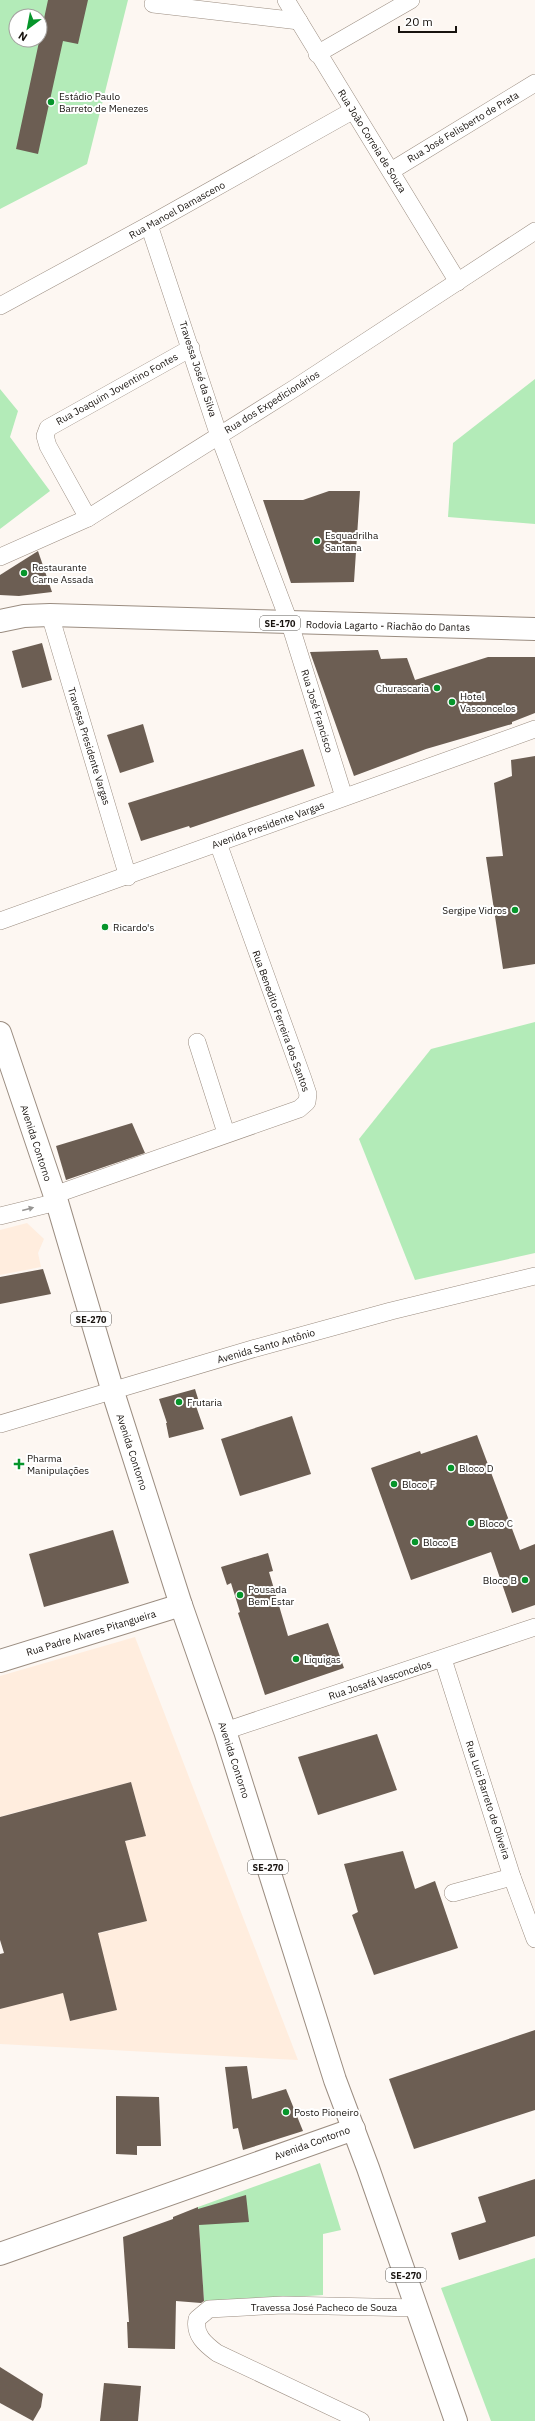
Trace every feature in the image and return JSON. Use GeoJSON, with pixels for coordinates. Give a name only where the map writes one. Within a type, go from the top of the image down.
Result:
{"type":"FeatureCollection","features":[{"type":"Feature","properties":{"kind":"main road"},"geometry":{"type":"LineString","coordinates":[[0,611],[24,616]]}},
{"type":"Feature","properties":{"kind":"main road","name":"Rodovia Lagarto - Riachão do Dantas"},"geometry":{"type":"LineString","coordinates":[[24,616],[50,615],[290,624],[535,629]]}},
{"type":"Feature","properties":{"kind":"main road"},"geometry":{"type":"LineString","coordinates":[[0,621],[24,616]]}},
{"type":"Feature","properties":{"kind":"main road","name":"Avenida Contorno"},"geometry":{"type":"LineString","coordinates":[[0,1034],[55,1198],[113,1392],[181,1605],[225,1731],[335,2080],[354,2129],[0,2254]]}},
{"type":"Feature","properties":{"kind":"main road","name":"Rua Padre Alvares Pitangueira"},"geometry":{"type":"LineString","coordinates":[[0,1661],[181,1605]]}},
{"type":"Feature","properties":{"kind":"main road","name":"SE-270"},"geometry":{"type":"LineString","coordinates":[[354,2129],[418,2308],[456,2421]]}},
{"type":"Feature","properties":{"kind":"street","name":"Rua João Correia de Souza"},"geometry":{"type":"LineString","coordinates":[[286,0],[352,111],[391,171],[458,282]]}},
{"type":"Feature","properties":{"kind":"street"},"geometry":{"type":"LineString","coordinates":[[318,54],[411,0]]}},
{"type":"Feature","properties":{"kind":"street"},"geometry":{"type":"LineString","coordinates":[[153,4],[195,3],[299,21]]}},
{"type":"Feature","properties":{"kind":"street","name":"Rua José Felisberto de Prata"},"geometry":{"type":"LineString","coordinates":[[391,171],[535,83]]}},
{"type":"Feature","properties":{"kind":"street","name":"Rua Manoel Damasceno"},"geometry":{"type":"LineString","coordinates":[[0,306],[149,225],[352,111]]}},
{"type":"Feature","properties":{"kind":"street","name":"Travessa José da Silva"},"geometry":{"type":"LineString","coordinates":[[149,225],[220,436],[290,624]]}},
{"type":"Feature","properties":{"kind":"street","name":"Rua dos Expedicionários"},"geometry":{"type":"LineString","coordinates":[[0,557],[88,518],[220,436],[535,232]]}},
{"type":"Feature","properties":{"kind":"street","name":"Rua Joaquim Joventino Fontes"},"geometry":{"type":"LineString","coordinates":[[88,518],[48,446],[45,436],[48,428],[191,348]]}},
{"type":"Feature","properties":{"kind":"street","name":"Travessa Presidente Vargas"},"geometry":{"type":"LineString","coordinates":[[50,615],[128,877]]}},
{"type":"Feature","properties":{"kind":"street","name":"Rua José Francisco"},"geometry":{"type":"LineString","coordinates":[[290,624],[344,798]]}},
{"type":"Feature","properties":{"kind":"street","name":"Avenida Presidente Vargas"},"geometry":{"type":"LineString","coordinates":[[0,921],[128,877],[535,729]]}},
{"type":"Feature","properties":{"kind":"street","name":"Rua Benedito Ferreira dos Santos"},"geometry":{"type":"LineString","coordinates":[[0,1216],[55,1198],[226,1133],[299,1109],[308,1099],[303,1079],[218,843]]}},
{"type":"Feature","properties":{"kind":"street"},"geometry":{"type":"LineString","coordinates":[[197,1042],[226,1133]]}},
{"type":"Feature","properties":{"kind":"street","name":"Avenida Santo Antônio"},"geometry":{"type":"LineString","coordinates":[[0,1424],[113,1392],[256,1348],[391,1311],[535,1276]]}},
{"type":"Feature","properties":{"kind":"street","name":"Rua Josafá Vasconcelos"},"geometry":{"type":"LineString","coordinates":[[225,1731],[535,1627]]}},
{"type":"Feature","properties":{"kind":"street","name":"Rua Luci Barreto de Oliveira"},"geometry":{"type":"LineString","coordinates":[[443,1659],[512,1877],[535,1939]]}},
{"type":"Feature","properties":{"kind":"street"},"geometry":{"type":"LineString","coordinates":[[453,1893],[512,1877]]}},
{"type":"Feature","properties":{"kind":"street","name":"Travessa José Pacheco de Souza"},"geometry":{"type":"LineString","coordinates":[[361,2421],[217,2353],[198,2336],[196,2325],[197,2319],[209,2309],[283,2305],[418,2308]]}},
{"type":"Feature","properties":{"kind":"shaded area"},"geometry":{"type":"Polygon","coordinates":[[[27,1223],[44,1239],[38,1253],[41,1267],[0,1275],[0,1230],[27,1223]]]}},
{"type":"Feature","properties":{"kind":"shaded area"},"geometry":{"type":"Polygon","coordinates":[[[135,1637],[298,2060],[0,2044],[0,2009],[55,1994],[34,1950],[147,1921],[13,1871],[146,1836],[131,1782],[2,1816],[0,1837],[0,1676],[135,1637]],[[101,1947],[55,1958],[70,2021],[117,2010],[101,1947]]]}},
{"type":"Feature","properties":{"kind":"green space","name":"Estádio Paulo Barreto de Menezes"},"geometry":{"type":"Polygon","coordinates":[[[0,0],[128,0],[87,164],[0,209],[0,0]]]}},
{"type":"Feature","properties":{"kind":"green space"},"geometry":{"type":"Polygon","coordinates":[[[535,379],[535,524],[448,517],[453,443],[535,379]]]}},
{"type":"Feature","properties":{"kind":"green space"},"geometry":{"type":"Polygon","coordinates":[[[0,389],[18,411],[10,437],[50,491],[0,529],[0,389]]]}},
{"type":"Feature","properties":{"kind":"green space"},"geometry":{"type":"Polygon","coordinates":[[[535,1022],[535,1253],[415,1280],[359,1139],[431,1049],[535,1022]]]}},
{"type":"Feature","properties":{"kind":"green space"},"geometry":{"type":"Polygon","coordinates":[[[320,2163],[341,2230],[323,2234],[323,2295],[204,2303],[198,2207],[320,2163]]]}},
{"type":"Feature","properties":{"kind":"green space"},"geometry":{"type":"Polygon","coordinates":[[[535,2258],[535,2421],[491,2421],[441,2288],[535,2258]]]}},
{"type":"Feature","properties":{"kind":"building"},"geometry":{"type":"Polygon","coordinates":[[[48,0],[88,0],[78,44],[63,41],[38,154],[16,149],[38,48],[48,48],[48,8],[46,8],[48,0]]]}},
{"type":"Feature","properties":{"kind":"building","name":"Esquadrilha Santana"},"geometry":{"type":"Polygon","coordinates":[[[329,491],[360,491],[354,582],[291,583],[263,500],[303,500],[329,491]]]}},
{"type":"Feature","properties":{"kind":"building","name":"Restaurante Carne Assada"},"geometry":{"type":"Polygon","coordinates":[[[38,551],[52,592],[19,596],[0,595],[0,575],[38,551]]]}},
{"type":"Feature","properties":{"kind":"building"},"geometry":{"type":"Polygon","coordinates":[[[42,643],[52,680],[22,688],[12,651],[42,643]]]}},
{"type":"Feature","properties":{"kind":"building"},"geometry":{"type":"Polygon","coordinates":[[[378,650],[381,659],[407,658],[415,680],[488,657],[535,657],[535,713],[512,722],[512,724],[426,749],[354,776],[310,652],[378,650]]]}},
{"type":"Feature","properties":{"kind":"building"},"geometry":{"type":"Polygon","coordinates":[[[143,724],[154,762],[120,773],[107,735],[143,724]]]}},
{"type":"Feature","properties":{"kind":"building"},"geometry":{"type":"Polygon","coordinates":[[[303,749],[315,786],[190,828],[189,826],[141,841],[128,803],[303,749]]]}},
{"type":"Feature","properties":{"kind":"building","name":"Sergipe Vidros"},"geometry":{"type":"Polygon","coordinates":[[[535,756],[535,964],[503,969],[486,857],[503,856],[494,783],[512,776],[511,760],[535,756]]]}},
{"type":"Feature","properties":{"kind":"building"},"geometry":{"type":"Polygon","coordinates":[[[132,1123],[145,1153],[66,1180],[56,1146],[132,1123]]]}},
{"type":"Feature","properties":{"kind":"building"},"geometry":{"type":"Polygon","coordinates":[[[43,1269],[51,1294],[0,1304],[0,1277],[43,1269]]]}},
{"type":"Feature","properties":{"kind":"building"},"geometry":{"type":"Polygon","coordinates":[[[195,1389],[200,1405],[196,1406],[204,1429],[169,1438],[167,1423],[159,1399],[195,1389]]]}},
{"type":"Feature","properties":{"kind":"building"},"geometry":{"type":"Polygon","coordinates":[[[292,1416],[311,1474],[240,1496],[221,1439],[292,1416]]]}},
{"type":"Feature","properties":{"kind":"building"},"geometry":{"type":"Polygon","coordinates":[[[477,1435],[520,1550],[535,1544],[535,1605],[512,1613],[491,1552],[411,1580],[371,1468],[420,1451],[421,1454],[477,1435]]]}},
{"type":"Feature","properties":{"kind":"building"},"geometry":{"type":"Polygon","coordinates":[[[113,1530],[129,1583],[44,1607],[29,1554],[113,1530]]]}},
{"type":"Feature","properties":{"kind":"building"},"geometry":{"type":"Polygon","coordinates":[[[268,1553],[273,1571],[269,1572],[288,1636],[328,1623],[344,1668],[265,1695],[238,1613],[240,1612],[231,1583],[227,1585],[221,1567],[268,1553]]]}},
{"type":"Feature","properties":{"kind":"building"},"geometry":{"type":"Polygon","coordinates":[[[377,1734],[397,1790],[318,1815],[298,1757],[377,1734]]]}},
{"type":"Feature","properties":{"kind":"building"},"geometry":{"type":"Polygon","coordinates":[[[131,1782],[146,1836],[125,1841],[147,1921],[98,1933],[117,2010],[70,2021],[63,1993],[0,2009],[0,1954],[4,1953],[0,1940],[0,1817],[131,1782]]]}},
{"type":"Feature","properties":{"kind":"building"},"geometry":{"type":"Polygon","coordinates":[[[403,1851],[415,1889],[435,1881],[458,1948],[374,1975],[352,1915],[358,1912],[344,1864],[403,1851]]]}},
{"type":"Feature","properties":{"kind":"building"},"geometry":{"type":"Polygon","coordinates":[[[535,2030],[535,2110],[414,2149],[389,2079],[535,2030]]]}},
{"type":"Feature","properties":{"kind":"building"},"geometry":{"type":"Polygon","coordinates":[[[247,2066],[252,2099],[286,2089],[303,2131],[243,2150],[238,2128],[233,2129],[225,2067],[247,2066]]]}},
{"type":"Feature","properties":{"kind":"building"},"geometry":{"type":"Polygon","coordinates":[[[116,2096],[159,2097],[161,2146],[137,2146],[137,2155],[116,2154],[116,2096]]]}},
{"type":"Feature","properties":{"kind":"building"},"geometry":{"type":"Polygon","coordinates":[[[535,2179],[535,2236],[459,2260],[451,2233],[486,2222],[478,2197],[535,2179]]]}},
{"type":"Feature","properties":{"kind":"building"},"geometry":{"type":"Polygon","coordinates":[[[246,2195],[249,2222],[199,2225],[204,2301],[201,2303],[176,2301],[175,2349],[128,2348],[127,2322],[129,2322],[123,2237],[173,2219],[173,2217],[198,2207],[198,2209],[246,2195]]]}},
{"type":"Feature","properties":{"kind":"building"},"geometry":{"type":"Polygon","coordinates":[[[0,2367],[43,2394],[41,2407],[33,2421],[0,2403],[0,2367]]]}},
{"type":"Feature","properties":{"kind":"building"},"geometry":{"type":"Polygon","coordinates":[[[104,2383],[141,2386],[138,2421],[100,2421],[104,2383]]]}},
{"type":"Feature","properties":{"kind":"place","name":"Estádio Paulo Barreto de Menezes"},"geometry":{"type":"Point","coordinates":[51,102]}},
{"type":"Feature","properties":{"kind":"place","name":"Esquadrilha Santana"},"geometry":{"type":"Point","coordinates":[317,541]}},
{"type":"Feature","properties":{"kind":"place","name":"Restaurante Carne Assada"},"geometry":{"type":"Point","coordinates":[24,573]}},
{"type":"Feature","properties":{"kind":"place","name":"Churascaria"},"geometry":{"type":"Point","coordinates":[437,688]}},
{"type":"Feature","properties":{"kind":"place","name":"Hotel Vasconcelos"},"geometry":{"type":"Point","coordinates":[452,702]}},
{"type":"Feature","properties":{"kind":"place","name":"Sergipe Vidros"},"geometry":{"type":"Point","coordinates":[515,910]}},
{"type":"Feature","properties":{"kind":"place","name":"Ricardo's"},"geometry":{"type":"Point","coordinates":[105,927]}},
{"type":"Feature","properties":{"kind":"place","name":"Frutaria"},"geometry":{"type":"Point","coordinates":[179,1402]}},
{"type":"Feature","properties":{"kind":"place","name":"Pharma Manipulações"},"geometry":{"type":"Point","coordinates":[19,1464]}},
{"type":"Feature","properties":{"kind":"place","name":"Bloco D"},"geometry":{"type":"Point","coordinates":[451,1468]}},
{"type":"Feature","properties":{"kind":"place","name":"Bloco F"},"geometry":{"type":"Point","coordinates":[394,1484]}},
{"type":"Feature","properties":{"kind":"place","name":"Bloco C"},"geometry":{"type":"Point","coordinates":[471,1523]}},
{"type":"Feature","properties":{"kind":"place","name":"Bloco E"},"geometry":{"type":"Point","coordinates":[415,1542]}},
{"type":"Feature","properties":{"kind":"place","name":"Bloco B"},"geometry":{"type":"Point","coordinates":[525,1580]}},
{"type":"Feature","properties":{"kind":"place","name":"Pousada Bem Estar"},"geometry":{"type":"Point","coordinates":[240,1595]}},
{"type":"Feature","properties":{"kind":"place","name":"Liquigas"},"geometry":{"type":"Point","coordinates":[296,1659]}},
{"type":"Feature","properties":{"kind":"place","name":"Posto Pioneiro"},"geometry":{"type":"Point","coordinates":[286,2112]}}]}
